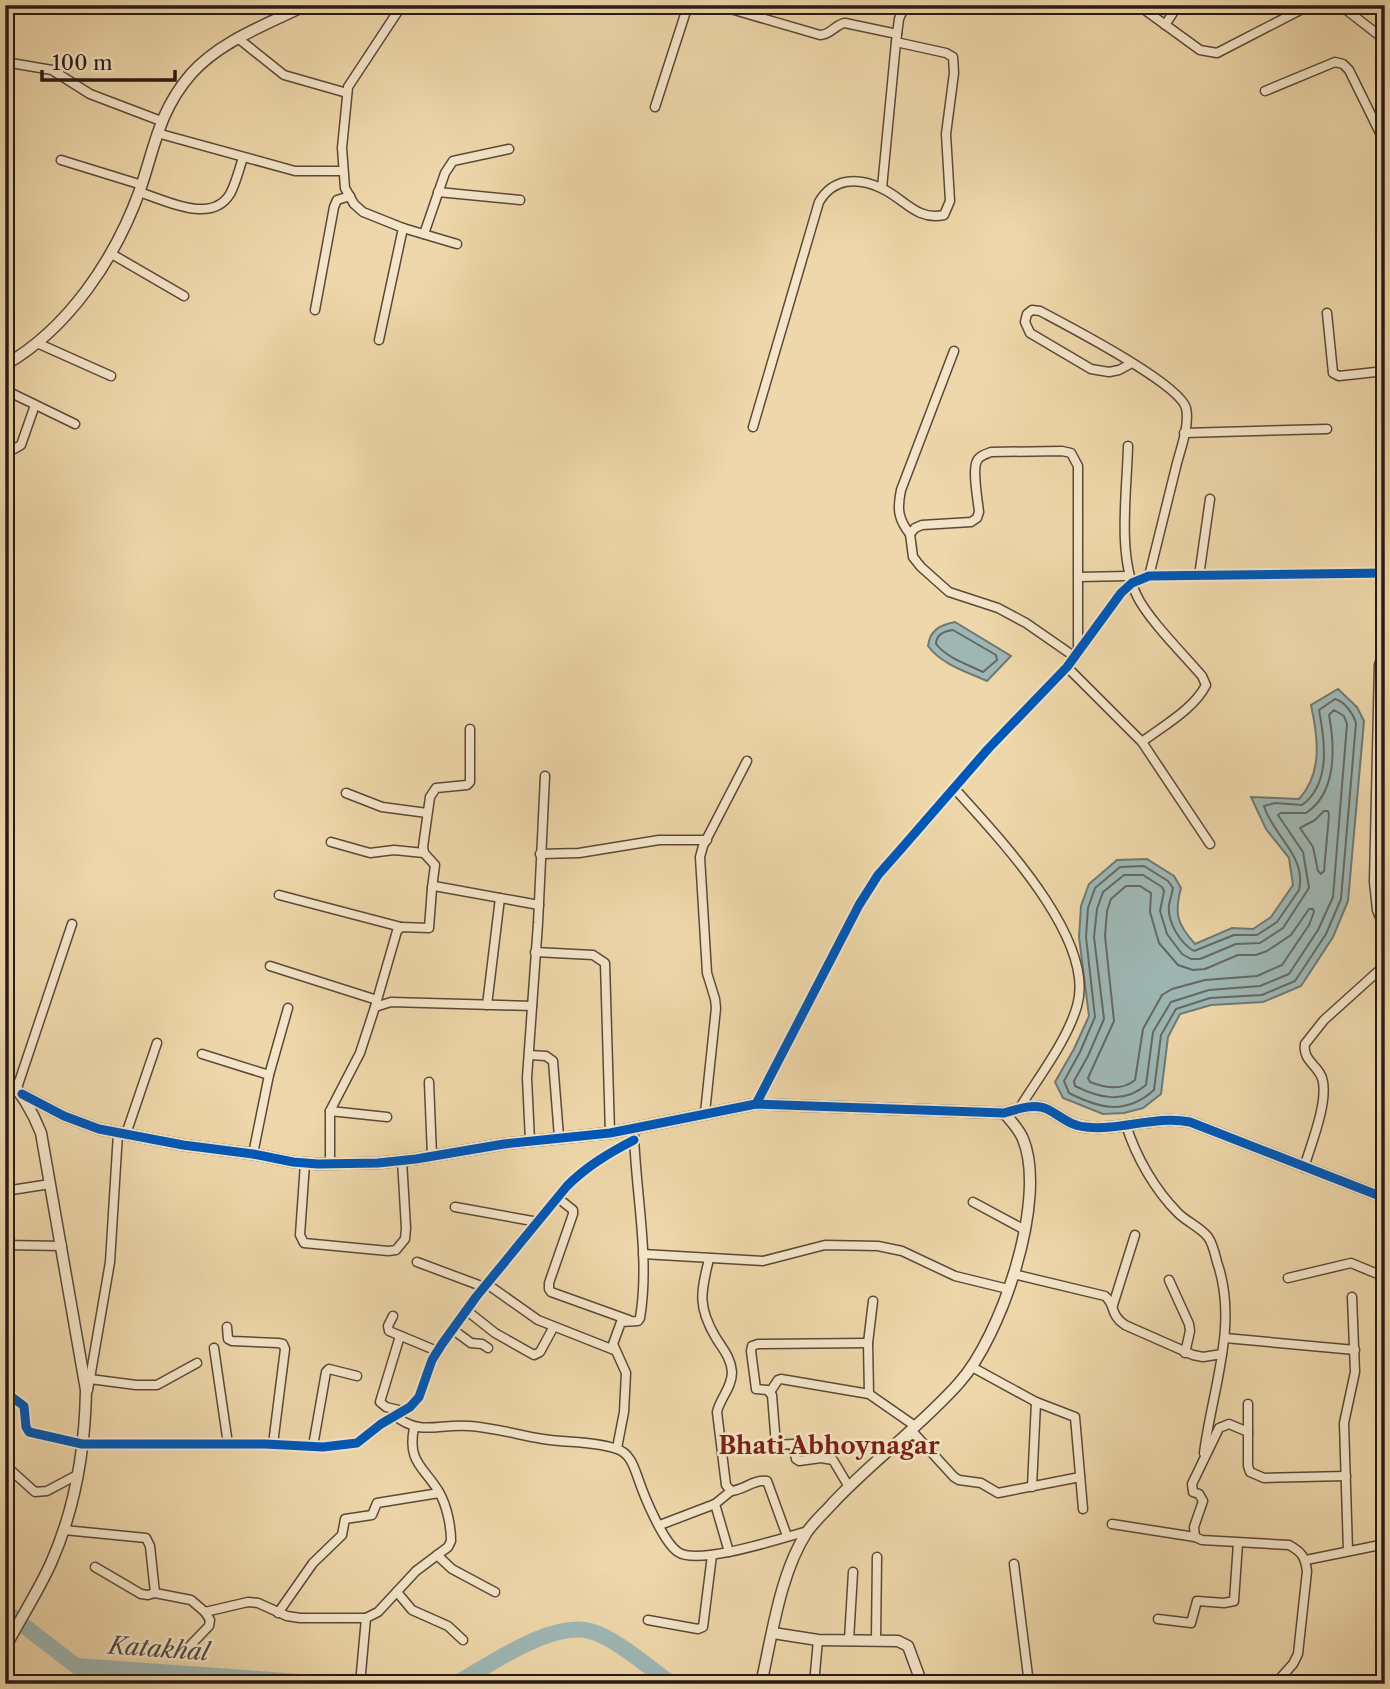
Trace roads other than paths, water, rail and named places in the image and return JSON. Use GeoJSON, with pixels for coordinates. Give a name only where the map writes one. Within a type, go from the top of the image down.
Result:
{"type":"FeatureCollection","features":[{"type":"Feature","properties":{"kind":"street"},"geometry":{"type":"LineString","coordinates":[[282,17],[283,5]]}},
{"type":"Feature","properties":{"kind":"street"},"geometry":{"type":"LineString","coordinates":[[8,361],[37,343],[68,313],[110,253],[126,224],[140,188],[161,121],[174,96],[192,72],[239,39],[306,5]]}},
{"type":"Feature","properties":{"kind":"street"},"geometry":{"type":"LineString","coordinates":[[402,5],[352,77],[346,93],[343,172],[345,188],[363,212],[403,228],[457,244]]}},
{"type":"Feature","properties":{"kind":"street"},"geometry":{"type":"LineString","coordinates":[[655,107],[688,5]]}},
{"type":"Feature","properties":{"kind":"street"},"geometry":{"type":"LineString","coordinates":[[717,5],[820,35],[827,35],[839,24],[845,23],[953,57],[954,73],[946,134],[950,201],[944,215],[924,215],[882,188],[860,182],[835,184],[826,190],[819,202],[753,427]]}},
{"type":"Feature","properties":{"kind":"street"},"geometry":{"type":"LineString","coordinates":[[882,188],[897,38],[905,5]]}},
{"type":"Feature","properties":{"kind":"street"},"geometry":{"type":"LineString","coordinates":[[1138,5],[1208,53],[1217,53],[1291,9],[1310,5]]}},
{"type":"Feature","properties":{"kind":"street"},"geometry":{"type":"LineString","coordinates":[[1165,25],[1178,5]]}},
{"type":"Feature","properties":{"kind":"street"},"geometry":{"type":"LineString","coordinates":[[1340,5],[1385,40]]}},
{"type":"Feature","properties":{"kind":"street"},"geometry":{"type":"LineString","coordinates":[[239,39],[284,75],[346,93]]}},
{"type":"Feature","properties":{"kind":"street"},"geometry":{"type":"LineString","coordinates":[[5,62],[52,71],[90,94],[161,121]]}},
{"type":"Feature","properties":{"kind":"street"},"geometry":{"type":"LineString","coordinates":[[1265,91],[1335,62],[1343,64],[1384,141]]}},
{"type":"Feature","properties":{"kind":"street"},"geometry":{"type":"LineString","coordinates":[[157,133],[295,171],[343,172]]}},
{"type":"Feature","properties":{"kind":"street"},"geometry":{"type":"LineString","coordinates":[[424,234],[445,173],[453,161],[509,149]]}},
{"type":"Feature","properties":{"kind":"street"},"geometry":{"type":"LineString","coordinates":[[61,160],[197,210],[216,206],[231,193],[243,158]]}},
{"type":"Feature","properties":{"kind":"street"},"geometry":{"type":"LineString","coordinates":[[438,192],[520,200]]}},
{"type":"Feature","properties":{"kind":"street"},"geometry":{"type":"LineString","coordinates":[[315,310],[334,207],[337,200],[350,196]]}},
{"type":"Feature","properties":{"kind":"street"},"geometry":{"type":"LineString","coordinates":[[379,340],[403,228]]}},
{"type":"Feature","properties":{"kind":"street"},"geometry":{"type":"LineString","coordinates":[[110,253],[184,296]]}},
{"type":"Feature","properties":{"kind":"street"},"geometry":{"type":"LineString","coordinates":[[1132,363],[1109,372],[1091,369],[1030,333],[1025,322],[1027,314],[1032,310],[1040,310],[1084,334],[1132,363],[1182,399],[1186,416],[1184,433],[1149,576]]}},
{"type":"Feature","properties":{"kind":"street"},"geometry":{"type":"LineString","coordinates":[[1328,313],[1333,373],[1339,376],[1385,371]]}},
{"type":"Feature","properties":{"kind":"street"},"geometry":{"type":"LineString","coordinates":[[37,343],[111,376]]}},
{"type":"Feature","properties":{"kind":"street"},"geometry":{"type":"LineString","coordinates":[[954,351],[897,507],[899,517],[910,534],[913,557],[920,567],[949,592],[998,608],[1076,655]]}},
{"type":"Feature","properties":{"kind":"street"},"geometry":{"type":"LineString","coordinates":[[5,390],[75,424]]}},
{"type":"Feature","properties":{"kind":"street"},"geometry":{"type":"LineString","coordinates":[[5,445],[14,449],[21,445],[35,405]]}},
{"type":"Feature","properties":{"kind":"street"},"geometry":{"type":"LineString","coordinates":[[1184,433],[1328,429]]}},
{"type":"Feature","properties":{"kind":"street"},"geometry":{"type":"LineString","coordinates":[[1128,446],[1126,547],[1130,580],[1142,604],[1202,676],[1206,685],[1201,694],[1173,719],[1142,742]]}},
{"type":"Feature","properties":{"kind":"street"},"geometry":{"type":"LineString","coordinates":[[910,534],[922,525],[962,524],[977,518],[979,512],[976,468],[977,460],[983,454],[1071,453],[1078,466],[1079,577],[1076,655]]}},
{"type":"Feature","properties":{"kind":"street"},"geometry":{"type":"LineString","coordinates":[[1199,576],[1210,499]]}},
{"type":"Feature","properties":{"kind":"street"},"geometry":{"type":"LineString","coordinates":[[1079,577],[1130,580],[1149,576],[1385,573]]}},
{"type":"Feature","properties":{"kind":"street"},"geometry":{"type":"LineString","coordinates":[[756,1104],[859,905],[878,875],[988,750],[1067,667],[1130,580]]}},
{"type":"Feature","properties":{"kind":"street"},"geometry":{"type":"LineString","coordinates":[[1385,646],[1379,665],[1374,882],[1377,910],[1385,930]]}},
{"type":"Feature","properties":{"kind":"street"},"geometry":{"type":"LineString","coordinates":[[1067,667],[1142,742],[1210,844]]}},
{"type":"Feature","properties":{"kind":"street"},"geometry":{"type":"LineString","coordinates":[[424,853],[430,797],[436,788],[467,785],[470,782],[470,729]]}},
{"type":"Feature","properties":{"kind":"street"},"geometry":{"type":"LineString","coordinates":[[705,1113],[716,1008],[707,973],[699,866],[707,839],[747,761]]}},
{"type":"Feature","properties":{"kind":"street"},"geometry":{"type":"LineString","coordinates":[[530,1141],[528,1055],[545,776]]}},
{"type":"Feature","properties":{"kind":"street"},"geometry":{"type":"LineString","coordinates":[[955,789],[1034,881],[1060,925],[1079,978],[1078,1004],[1071,1024],[1019,1109]]}},
{"type":"Feature","properties":{"kind":"street"},"geometry":{"type":"LineString","coordinates":[[346,793],[382,807],[427,813]]}},
{"type":"Feature","properties":{"kind":"street"},"geometry":{"type":"LineString","coordinates":[[540,854],[579,853],[659,840],[707,839]]}},
{"type":"Feature","properties":{"kind":"street"},"geometry":{"type":"LineString","coordinates":[[279,895],[401,927],[429,928],[435,865],[424,853],[394,850],[370,853],[331,842]]}},
{"type":"Feature","properties":{"kind":"street"},"geometry":{"type":"LineString","coordinates":[[432,888],[439,886],[539,905]]}},
{"type":"Feature","properties":{"kind":"street"},"geometry":{"type":"LineString","coordinates":[[487,1005],[500,898]]}},
{"type":"Feature","properties":{"kind":"street"},"geometry":{"type":"LineString","coordinates":[[20,1091],[72,924]]}},
{"type":"Feature","properties":{"kind":"street"},"geometry":{"type":"LineString","coordinates":[[330,1163],[330,1111],[360,1053],[397,931],[401,927]]}},
{"type":"Feature","properties":{"kind":"street"},"geometry":{"type":"LineString","coordinates":[[535,952],[593,955],[605,963],[610,1133]]}},
{"type":"Feature","properties":{"kind":"street"},"geometry":{"type":"LineString","coordinates":[[1304,1168],[1324,1085],[1322,1074],[1306,1058],[1305,1044],[1324,1020],[1385,965]]}},
{"type":"Feature","properties":{"kind":"street"},"geometry":{"type":"LineString","coordinates":[[270,966],[376,1004],[391,1002],[532,1006]]}},
{"type":"Feature","properties":{"kind":"street"},"geometry":{"type":"LineString","coordinates":[[253,1154],[269,1075],[288,1008]]}},
{"type":"Feature","properties":{"kind":"street"},"geometry":{"type":"LineString","coordinates":[[85,1404],[110,1262],[122,1133],[157,1043]]}},
{"type":"Feature","properties":{"kind":"street"},"geometry":{"type":"LineString","coordinates":[[202,1054],[269,1075]]}},
{"type":"Feature","properties":{"kind":"street"},"geometry":{"type":"LineString","coordinates":[[528,1055],[546,1056],[553,1061],[559,1137]]}},
{"type":"Feature","properties":{"kind":"street"},"geometry":{"type":"LineString","coordinates":[[5,1075],[20,1091],[41,1133],[84,1369],[85,1404],[77,1475],[64,1530],[51,1564],[6,1646]]}},
{"type":"Feature","properties":{"kind":"street"},"geometry":{"type":"LineString","coordinates":[[429,1082],[432,1156]]}},
{"type":"Feature","properties":{"kind":"street"},"geometry":{"type":"LineString","coordinates":[[20,1091],[83,1124],[183,1145],[305,1163],[402,1160],[559,1137],[610,1133],[634,1135]]}},
{"type":"Feature","properties":{"kind":"street"},"geometry":{"type":"LineString","coordinates":[[5,1392],[24,1406],[29,1432],[82,1444],[344,1446],[357,1443],[419,1397],[426,1373],[452,1329],[485,1285],[580,1173],[634,1135],[705,1113],[756,1104],[1004,1112],[1033,1107],[1046,1109],[1074,1125],[1087,1127],[1175,1119],[1190,1122],[1385,1198]]}},
{"type":"Feature","properties":{"kind":"street"},"geometry":{"type":"LineString","coordinates":[[330,1111],[387,1117]]}},
{"type":"Feature","properties":{"kind":"street"},"geometry":{"type":"LineString","coordinates":[[761,1684],[785,1581],[808,1531],[849,1487],[960,1383],[972,1367],[1008,1289],[1025,1230],[1030,1201],[1023,1138],[1004,1112]]}},
{"type":"Feature","properties":{"kind":"street"},"geometry":{"type":"LineString","coordinates":[[1126,1125],[1142,1163],[1167,1200],[1211,1242],[1225,1286],[1225,1338],[1208,1419],[1203,1460]]}},
{"type":"Feature","properties":{"kind":"street"},"geometry":{"type":"LineString","coordinates":[[617,1448],[624,1412],[626,1373],[614,1350],[613,1339],[618,1325],[625,1321],[638,1321],[641,1314],[643,1254],[634,1135]]}},
{"type":"Feature","properties":{"kind":"street"},"geometry":{"type":"LineString","coordinates":[[305,1163],[300,1235],[304,1244],[388,1251],[396,1250],[405,1239],[402,1160]]}},
{"type":"Feature","properties":{"kind":"street"},"geometry":{"type":"LineString","coordinates":[[5,1191],[50,1184]]}},
{"type":"Feature","properties":{"kind":"street"},"geometry":{"type":"LineString","coordinates":[[558,1198],[573,1210],[573,1214],[549,1289],[633,1321]]}},
{"type":"Feature","properties":{"kind":"street"},"geometry":{"type":"LineString","coordinates":[[973,1202],[1025,1230]]}},
{"type":"Feature","properties":{"kind":"street"},"geometry":{"type":"LineString","coordinates":[[455,1207],[538,1222]]}},
{"type":"Feature","properties":{"kind":"street"},"geometry":{"type":"LineString","coordinates":[[1112,1308],[1135,1235]]}},
{"type":"Feature","properties":{"kind":"street"},"geometry":{"type":"LineString","coordinates":[[5,1245],[62,1246]]}},
{"type":"Feature","properties":{"kind":"street"},"geometry":{"type":"LineString","coordinates":[[643,1254],[763,1261],[825,1245],[878,1246],[902,1251],[955,1276],[1008,1289]]}},
{"type":"Feature","properties":{"kind":"street"},"geometry":{"type":"LineString","coordinates":[[709,1259],[702,1287],[702,1305],[732,1368],[729,1387],[718,1405],[717,1412],[726,1485],[731,1491]]}},
{"type":"Feature","properties":{"kind":"street"},"geometry":{"type":"LineString","coordinates":[[417,1262],[485,1285],[553,1328],[614,1350]]}},
{"type":"Feature","properties":{"kind":"street"},"geometry":{"type":"LineString","coordinates":[[1288,1279],[1351,1263],[1385,1277]]}},
{"type":"Feature","properties":{"kind":"street"},"geometry":{"type":"LineString","coordinates":[[1013,1274],[1105,1296],[1111,1300],[1116,1319],[1125,1325],[1185,1353],[1203,1357],[1222,1354]]}},
{"type":"Feature","properties":{"kind":"street"},"geometry":{"type":"LineString","coordinates":[[1169,1280],[1189,1324],[1185,1353]]}},
{"type":"Feature","properties":{"kind":"street"},"geometry":{"type":"LineString","coordinates":[[1348,1551],[1343,1423],[1355,1372],[1352,1297]]}},
{"type":"Feature","properties":{"kind":"street"},"geometry":{"type":"LineString","coordinates":[[869,1394],[868,1343],[873,1301]]}},
{"type":"Feature","properties":{"kind":"street"},"geometry":{"type":"LineString","coordinates":[[466,1310],[495,1333],[534,1355],[540,1352],[553,1328]]}},
{"type":"Feature","properties":{"kind":"street"},"geometry":{"type":"LineString","coordinates":[[393,1316],[388,1326],[389,1331],[437,1351]]}},
{"type":"Feature","properties":{"kind":"street"},"geometry":{"type":"LineString","coordinates":[[226,1327],[228,1339],[232,1341],[283,1344],[285,1349],[273,1444]]}},
{"type":"Feature","properties":{"kind":"street"},"geometry":{"type":"LineString","coordinates":[[452,1329],[471,1343],[482,1344],[488,1348]]}},
{"type":"Feature","properties":{"kind":"street"},"geometry":{"type":"LineString","coordinates":[[400,1336],[380,1402],[386,1407],[402,1411]]}},
{"type":"Feature","properties":{"kind":"street"},"geometry":{"type":"LineString","coordinates":[[1225,1338],[1355,1350]]}},
{"type":"Feature","properties":{"kind":"street"},"geometry":{"type":"LineString","coordinates":[[770,1392],[756,1389],[752,1346],[868,1343]]}},
{"type":"Feature","properties":{"kind":"street"},"geometry":{"type":"LineString","coordinates":[[214,1348],[228,1444]]}},
{"type":"Feature","properties":{"kind":"street"},"geometry":{"type":"LineString","coordinates":[[90,1379],[158,1385],[197,1363]]}},
{"type":"Feature","properties":{"kind":"street"},"geometry":{"type":"LineString","coordinates":[[972,1367],[1036,1402],[1075,1417],[1083,1509]]}},
{"type":"Feature","properties":{"kind":"street"},"geometry":{"type":"LineString","coordinates":[[313,1446],[326,1372],[329,1369],[357,1376]]}},
{"type":"Feature","properties":{"kind":"street"},"geometry":{"type":"LineString","coordinates":[[849,1487],[833,1460],[821,1458],[799,1461],[796,1459],[793,1444],[776,1445],[770,1392],[775,1383],[781,1379],[869,1394],[913,1428],[959,1480],[981,1483],[998,1493],[1080,1477]]}},
{"type":"Feature","properties":{"kind":"street"},"geometry":{"type":"LineString","coordinates":[[1032,1487],[1036,1402]]}},
{"type":"Feature","properties":{"kind":"street"},"geometry":{"type":"LineString","coordinates":[[1248,1404],[1248,1466],[1255,1476],[1346,1476]]}},
{"type":"Feature","properties":{"kind":"street"},"geometry":{"type":"LineString","coordinates":[[394,1415],[414,1428],[470,1426],[544,1440],[617,1448],[631,1459],[643,1493],[660,1525],[678,1552],[687,1556],[729,1552],[808,1531]]}},
{"type":"Feature","properties":{"kind":"street"},"geometry":{"type":"LineString","coordinates":[[1195,1537],[1194,1527],[1203,1501],[1191,1488],[1219,1428],[1234,1425],[1248,1432]]}},
{"type":"Feature","properties":{"kind":"street"},"geometry":{"type":"LineString","coordinates":[[205,1612],[248,1602],[300,1618],[366,1618],[378,1612],[416,1571],[448,1547],[451,1541],[449,1522],[439,1493],[421,1471],[414,1455],[411,1441],[414,1428]]}},
{"type":"Feature","properties":{"kind":"street"},"geometry":{"type":"LineString","coordinates":[[5,1465],[30,1489],[40,1493],[77,1475]]}},
{"type":"Feature","properties":{"kind":"street"},"geometry":{"type":"LineString","coordinates":[[660,1525],[715,1504],[731,1491],[761,1480],[767,1481],[787,1536]]}},
{"type":"Feature","properties":{"kind":"street"},"geometry":{"type":"LineString","coordinates":[[278,1613],[313,1563],[342,1535],[345,1519],[372,1515],[377,1503],[439,1493]]}},
{"type":"Feature","properties":{"kind":"street"},"geometry":{"type":"LineString","coordinates":[[715,1504],[729,1552]]}},
{"type":"Feature","properties":{"kind":"street"},"geometry":{"type":"LineString","coordinates":[[1112,1524],[1238,1543],[1289,1545],[1300,1551],[1306,1560],[1307,1571],[1298,1654],[1275,1684]]}},
{"type":"Feature","properties":{"kind":"street"},"geometry":{"type":"LineString","coordinates":[[64,1530],[146,1538],[150,1546],[155,1594]]}},
{"type":"Feature","properties":{"kind":"street"},"geometry":{"type":"LineString","coordinates":[[1158,1619],[1191,1623],[1197,1601],[1234,1601],[1238,1543]]}},
{"type":"Feature","properties":{"kind":"street"},"geometry":{"type":"LineString","coordinates":[[1306,1560],[1385,1544]]}},
{"type":"Feature","properties":{"kind":"street"},"geometry":{"type":"LineString","coordinates":[[438,1555],[452,1569],[495,1592]]}},
{"type":"Feature","properties":{"kind":"street"},"geometry":{"type":"LineString","coordinates":[[648,1620],[698,1629],[703,1627],[712,1555]]}},
{"type":"Feature","properties":{"kind":"street"},"geometry":{"type":"LineString","coordinates":[[1385,1556],[1385,1611]]}},
{"type":"Feature","properties":{"kind":"street"},"geometry":{"type":"LineString","coordinates":[[876,1640],[877,1557]]}},
{"type":"Feature","properties":{"kind":"street"},"geometry":{"type":"LineString","coordinates":[[1014,1563],[1029,1684]]}},
{"type":"Feature","properties":{"kind":"street"},"geometry":{"type":"LineString","coordinates":[[94,1567],[141,1594],[191,1600],[205,1612],[210,1619],[209,1626],[183,1653]]}},
{"type":"Feature","properties":{"kind":"street"},"geometry":{"type":"LineString","coordinates":[[849,1640],[853,1572]]}},
{"type":"Feature","properties":{"kind":"street"},"geometry":{"type":"LineString","coordinates":[[397,1592],[412,1610],[448,1626],[463,1640]]}},
{"type":"Feature","properties":{"kind":"street"},"geometry":{"type":"LineString","coordinates":[[360,1684],[366,1618]]}},
{"type":"Feature","properties":{"kind":"street"},"geometry":{"type":"LineString","coordinates":[[773,1633],[818,1640],[898,1641],[908,1646],[922,1684]]}},
{"type":"Feature","properties":{"kind":"street"},"geometry":{"type":"LineString","coordinates":[[814,1684],[818,1640]]}},
{"type":"Feature","properties":{"kind":"street"},"geometry":{"type":"LineString","coordinates":[[552,1684],[574,1679],[602,1684]]}},
{"type":"Feature","properties":{"kind":"water"},"geometry":{"type":"Polygon","coordinates":[[[955,622],[1011,656],[987,681],[947,663],[928,646],[937,629],[955,622]]]}},
{"type":"Feature","properties":{"kind":"water"},"geometry":{"type":"Polygon","coordinates":[[[1338,689],[1357,707],[1364,721],[1348,901],[1333,937],[1301,986],[1263,1002],[1211,1005],[1180,1014],[1168,1037],[1161,1094],[1143,1108],[1124,1113],[1103,1114],[1063,1098],[1055,1082],[1089,1016],[1079,937],[1081,906],[1089,884],[1117,860],[1147,859],[1174,876],[1181,888],[1179,918],[1195,944],[1232,928],[1253,929],[1271,917],[1293,885],[1289,858],[1266,829],[1251,797],[1299,799],[1312,778],[1317,754],[1311,705],[1338,689]]]}},
{"type":"Feature","properties":{"kind":"waterway","name":"Katakhal"},"geometry":{"type":"LineString","coordinates":[[5,1611],[76,1666],[329,1684]]}},
{"type":"Feature","properties":{"kind":"waterway","name":"Katakhal"},"geometry":{"type":"LineString","coordinates":[[455,1684],[539,1638],[574,1630],[590,1631],[611,1640],[672,1684]]}},
{"type":"Feature","properties":{"kind":"district","name":"Bhati Abhoynagar"},"geometry":{"type":"Point","coordinates":[829,1446]}}]}
